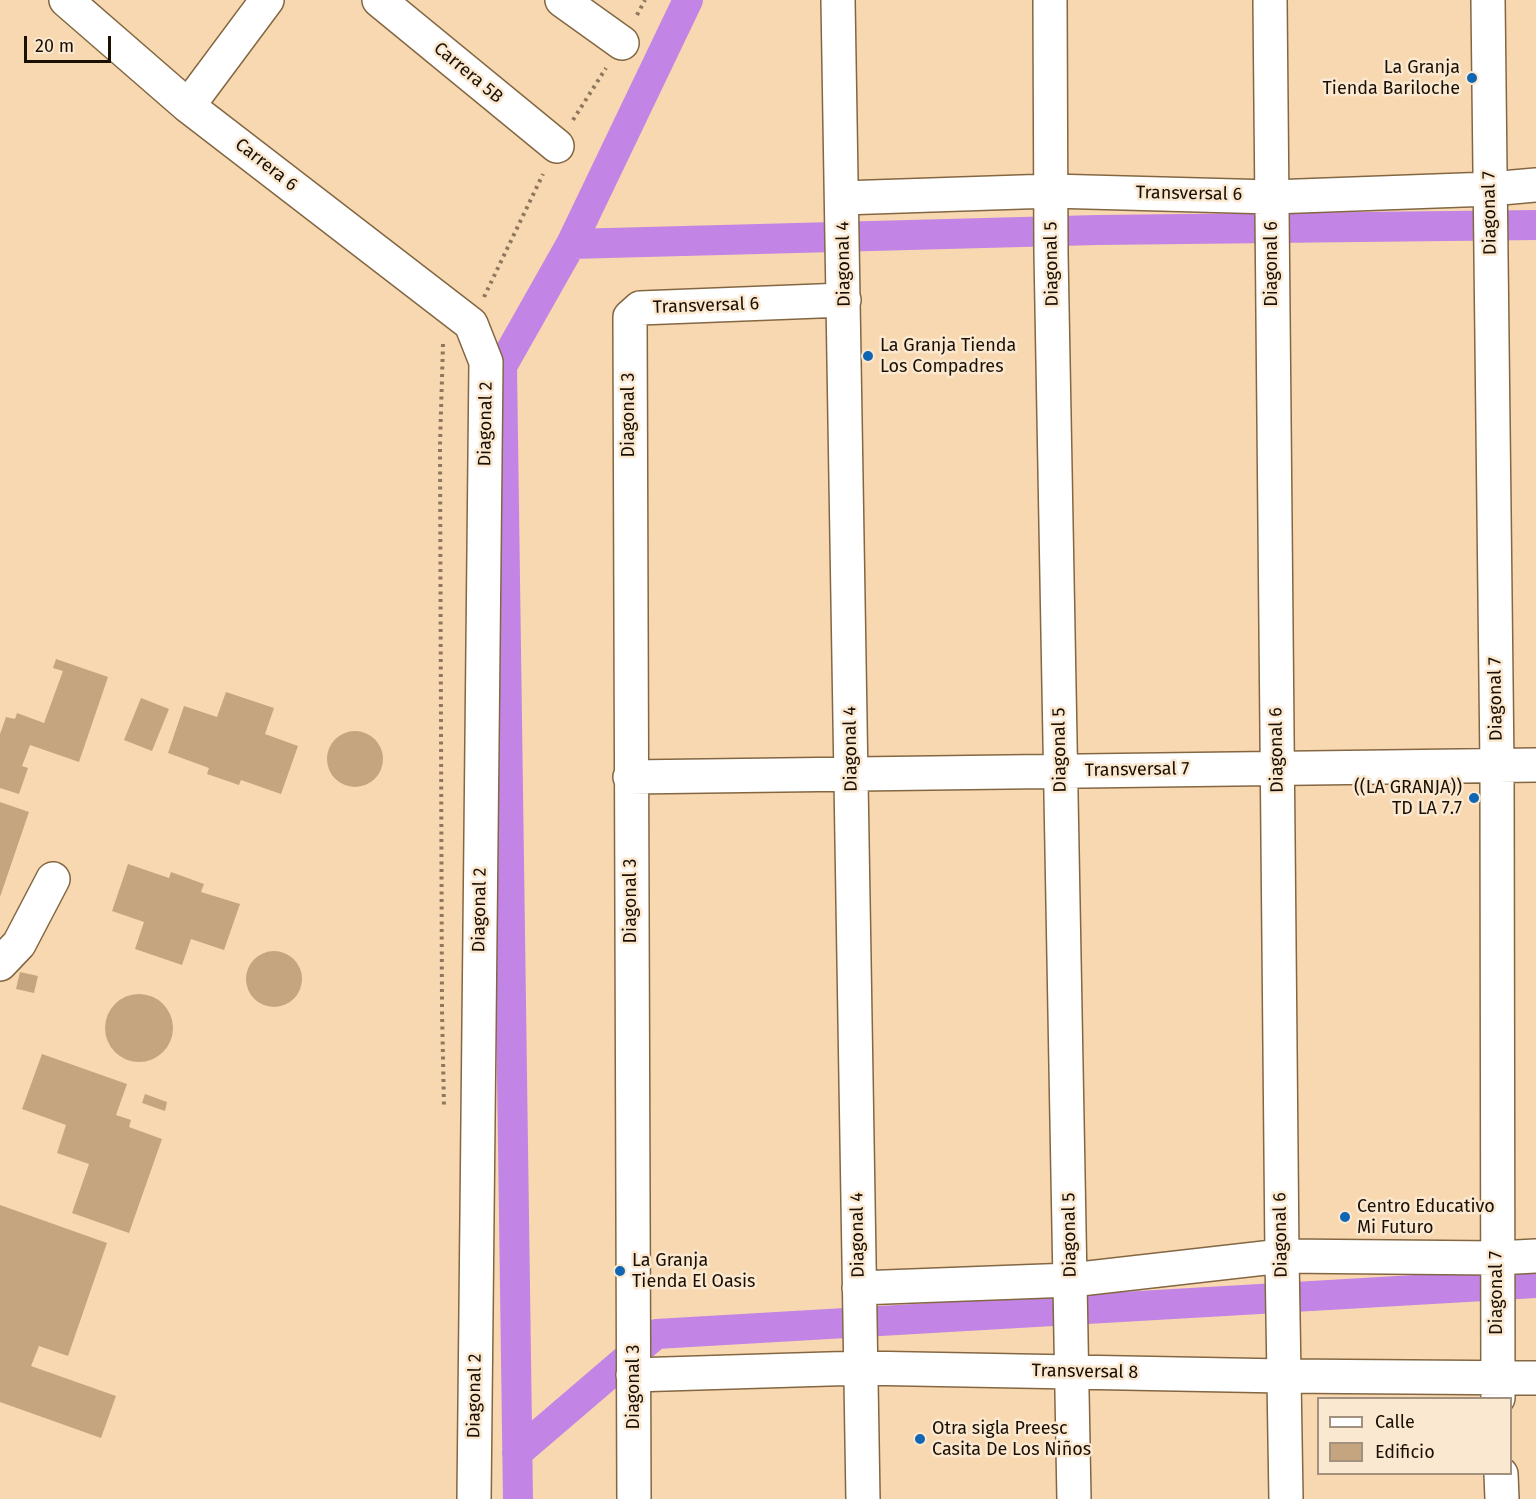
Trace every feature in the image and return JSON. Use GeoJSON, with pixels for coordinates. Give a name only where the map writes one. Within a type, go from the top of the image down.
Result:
{"type":"FeatureCollection","features":[{"type":"Feature","properties":{"kind":"street","name":"Carrera 6"},"geometry":{"type":"LineString","coordinates":[[66,0],[188,106],[471,324]]}},
{"type":"Feature","properties":{"kind":"street"},"geometry":{"type":"LineString","coordinates":[[188,106],[267,0]]}},
{"type":"Feature","properties":{"kind":"street"},"geometry":{"type":"LineString","coordinates":[[562,0],[622,43]]}},
{"type":"Feature","properties":{"kind":"street","name":"Diagonal 4"},"geometry":{"type":"LineString","coordinates":[[838,0],[863,1499]]}},
{"type":"Feature","properties":{"kind":"street","name":"Diagonal 5"},"geometry":{"type":"LineString","coordinates":[[1050,0],[1051,254],[1074,1499]]}},
{"type":"Feature","properties":{"kind":"street","name":"Diagonal 6"},"geometry":{"type":"LineString","coordinates":[[1270,0],[1282,1335],[1286,1499]]}},
{"type":"Feature","properties":{"kind":"street","name":"Diagonal 7"},"geometry":{"type":"LineString","coordinates":[[1488,0],[1497,766],[1498,1388]]}},
{"type":"Feature","properties":{"kind":"street","name":"Carrera 5B"},"geometry":{"type":"LineString","coordinates":[[386,2],[557,146]]}},
{"type":"Feature","properties":{"kind":"street","name":"Transversal 6"},"geometry":{"type":"LineString","coordinates":[[843,222],[1051,198],[1272,223],[1490,197],[1536,185]]}},
{"type":"Feature","properties":{"kind":"street","name":"Transversal 6"},"geometry":{"type":"LineString","coordinates":[[640,308],[844,300]]}},
{"type":"Feature","properties":{"kind":"street","name":"Diagonal 3"},"geometry":{"type":"LineString","coordinates":[[634,1499],[629,326],[630,317],[640,308]]}},
{"type":"Feature","properties":{"kind":"street","name":"Diagonal 2"},"geometry":{"type":"LineString","coordinates":[[471,324],[486,362],[474,1499]]}},
{"type":"Feature","properties":{"kind":"street","name":"Transversal 7"},"geometry":{"type":"LineString","coordinates":[[630,777],[1536,765]]}},
{"type":"Feature","properties":{"kind":"street"},"geometry":{"type":"LineString","coordinates":[[0,964],[19,944],[54,879]]}},
{"type":"Feature","properties":{"kind":"street"},"geometry":{"type":"LineString","coordinates":[[859,1297],[1071,1285],[1282,1261],[1497,1263],[1536,1256]]}},
{"type":"Feature","properties":{"kind":"street","name":"Transversal 8"},"geometry":{"type":"LineString","coordinates":[[634,1359],[861,1355],[1072,1357],[1283,1376],[1498,1388],[1536,1378]]}},
{"type":"Feature","properties":{"kind":"street"},"geometry":{"type":"LineString","coordinates":[[1501,1475],[1502,1499]]}},
{"type":"Feature","properties":{"kind":"path"},"geometry":{"type":"LineString","coordinates":[[444,1118],[440,445],[445,304]]}},
{"type":"Feature","properties":{"kind":"building"},"geometry":{"type":"Polygon","coordinates":[[[56,659],[108,677],[79,762],[30,745],[22,766],[28,768],[19,794],[0,788],[0,734],[6,717],[15,719],[17,713],[44,723],[63,671],[53,668],[56,659]]]}},
{"type":"Feature","properties":{"kind":"building"},"geometry":{"type":"Polygon","coordinates":[[[226,692],[274,708],[265,734],[298,746],[281,794],[241,780],[239,785],[207,774],[209,768],[168,753],[184,706],[217,717],[226,692]]]}},
{"type":"Feature","properties":{"kind":"building"},"geometry":{"type":"Polygon","coordinates":[[[141,698],[169,709],[152,751],[124,740],[141,698]]]}},
{"type":"Feature","properties":{"kind":"building"},"geometry":{"type":"Polygon","coordinates":[[[355,731],[366,733],[375,739],[381,748],[383,759],[381,770],[375,779],[366,785],[355,787],[344,785],[335,779],[329,770],[327,759],[329,748],[335,739],[344,733],[355,731]]]}},
{"type":"Feature","properties":{"kind":"building"},"geometry":{"type":"Polygon","coordinates":[[[0,802],[29,812],[0,897],[0,802]]]}},
{"type":"Feature","properties":{"kind":"building"},"geometry":{"type":"Polygon","coordinates":[[[128,864],[169,878],[171,872],[204,884],[201,892],[240,904],[224,950],[191,939],[182,965],[135,949],[144,922],[112,911],[128,864]]]}},
{"type":"Feature","properties":{"kind":"building"},"geometry":{"type":"Polygon","coordinates":[[[268,951],[280,951],[290,955],[298,963],[302,979],[298,995],[290,1003],[280,1007],[268,1007],[258,1003],[250,995],[246,985],[246,973],[250,963],[258,955],[268,951]]]}},
{"type":"Feature","properties":{"kind":"building"},"geometry":{"type":"Polygon","coordinates":[[[20,972],[38,976],[34,993],[16,989],[20,972]]]}},
{"type":"Feature","properties":{"kind":"building"},"geometry":{"type":"Polygon","coordinates":[[[139,994],[152,997],[163,1004],[170,1015],[173,1028],[170,1041],[163,1052],[152,1059],[139,1062],[126,1059],[115,1052],[108,1041],[105,1028],[108,1015],[115,1004],[126,997],[139,994]]]}},
{"type":"Feature","properties":{"kind":"building"},"geometry":{"type":"Polygon","coordinates":[[[42,1054],[127,1084],[116,1115],[131,1120],[129,1127],[162,1139],[129,1233],[72,1213],[89,1164],[57,1153],[66,1125],[22,1109],[42,1054]]]}},
{"type":"Feature","properties":{"kind":"building"},"geometry":{"type":"Polygon","coordinates":[[[145,1094],[167,1102],[165,1111],[142,1103],[145,1094]]]}},
{"type":"Feature","properties":{"kind":"building"},"geometry":{"type":"Polygon","coordinates":[[[0,1205],[107,1243],[68,1356],[39,1346],[31,1366],[116,1396],[101,1438],[0,1402],[0,1205]]]}},
{"type":"Feature","properties":{"kind":"waterway"},"geometry":{"type":"LineString","coordinates":[[518,1499],[502,366],[571,244],[688,0]]}},
{"type":"Feature","properties":{"kind":"waterway"},"geometry":{"type":"LineString","coordinates":[[571,244],[1097,230],[1536,225]]}},
{"type":"Feature","properties":{"kind":"waterway"},"geometry":{"type":"LineString","coordinates":[[517,1453],[656,1334],[1536,1283]]}},
{"type":"Feature","properties":{"kind":"place","name":"La Granja Tienda Bariloche"},"geometry":{"type":"Point","coordinates":[1472,78]}},
{"type":"Feature","properties":{"kind":"place","name":"La Granja Tienda Los Compadres"},"geometry":{"type":"Point","coordinates":[868,356]}},
{"type":"Feature","properties":{"kind":"place","name":"((LA GRANJA)) TD LA 7.7"},"geometry":{"type":"Point","coordinates":[1474,798]}},
{"type":"Feature","properties":{"kind":"place","name":"Centro Educativo Mi Futuro"},"geometry":{"type":"Point","coordinates":[1345,1217]}},
{"type":"Feature","properties":{"kind":"place","name":"La Granja Tienda El Oasis"},"geometry":{"type":"Point","coordinates":[620,1271]}},
{"type":"Feature","properties":{"kind":"place","name":"Otra sigla Preesc Casita De Los Niños"},"geometry":{"type":"Point","coordinates":[920,1439]}}]}
